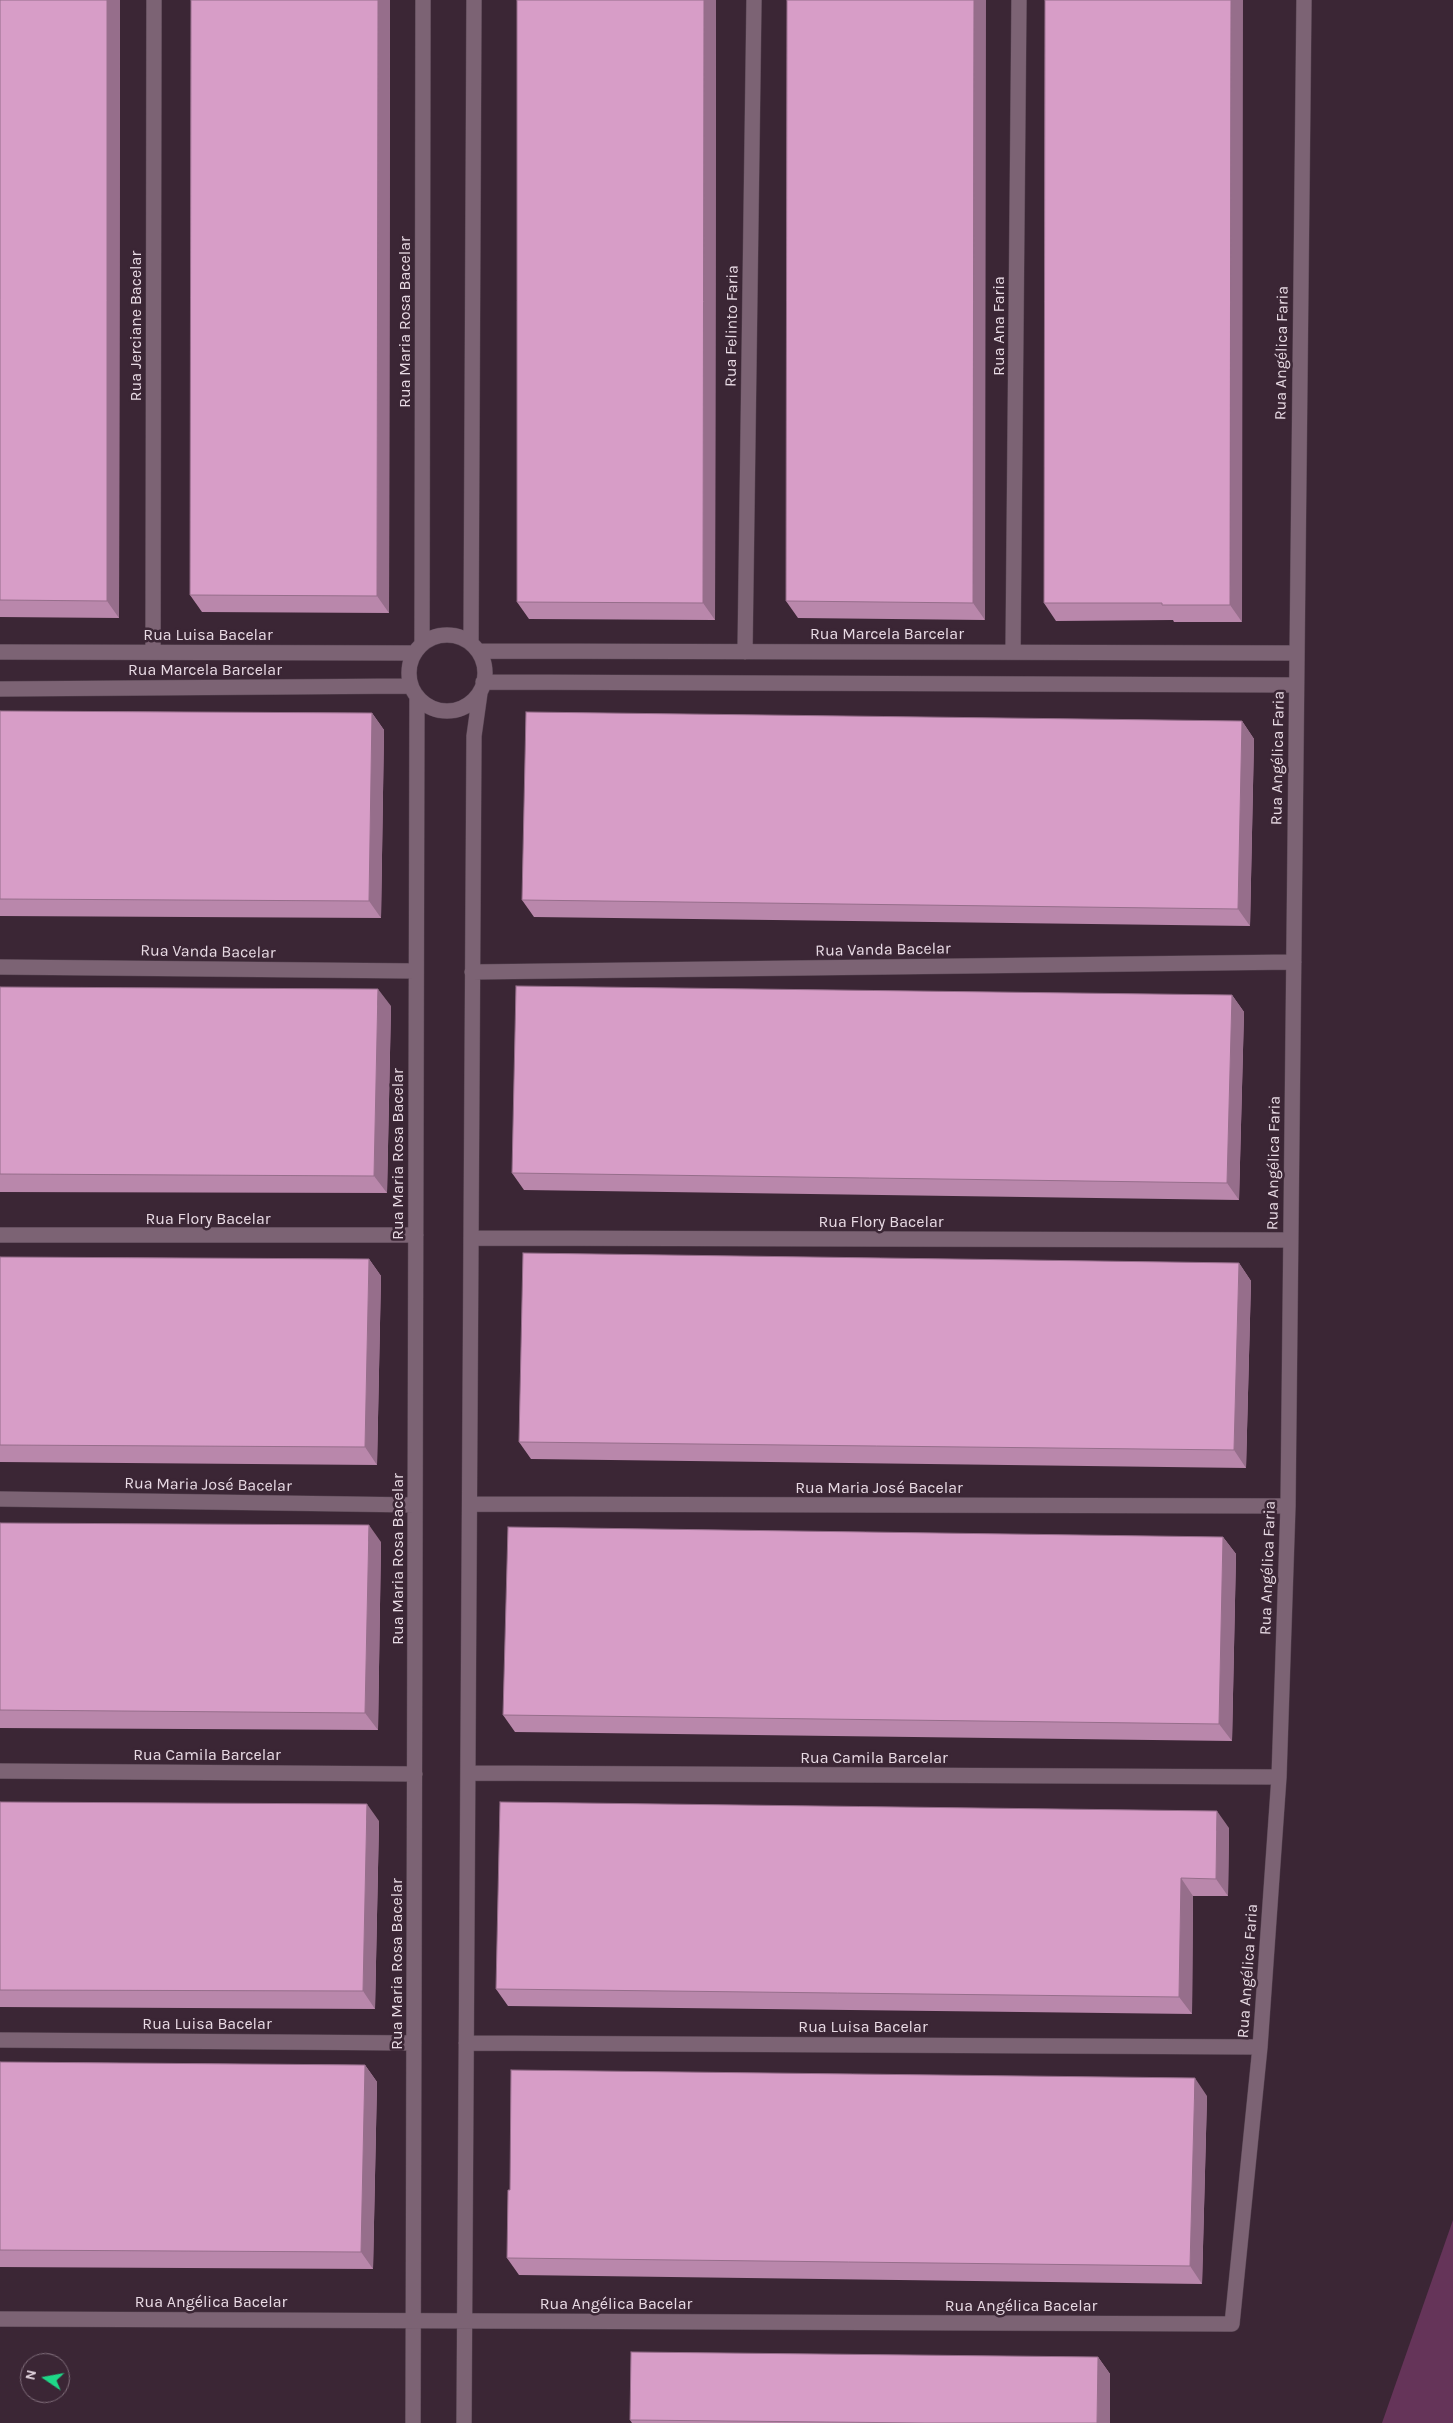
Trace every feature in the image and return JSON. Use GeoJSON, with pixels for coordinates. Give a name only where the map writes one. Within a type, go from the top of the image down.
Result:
{"type":"FeatureCollection","features":[{"type":"Feature","properties":{"kind":"street","name":"Rua Jerciane Bacelar"},"geometry":{"type":"LineString","coordinates":[[153,652],[154,0]]}},
{"type":"Feature","properties":{"kind":"street","name":"Rua Maria Rosa Bacelar"},"geometry":{"type":"LineString","coordinates":[[418,648],[423,0]]}},
{"type":"Feature","properties":{"kind":"street"},"geometry":{"type":"LineString","coordinates":[[464,2423],[474,736],[485,671],[474,647],[474,0]]}},
{"type":"Feature","properties":{"kind":"street","name":"Rua Felinto Faria"},"geometry":{"type":"LineString","coordinates":[[745,652],[754,0]]}},
{"type":"Feature","properties":{"kind":"street","name":"Rua Ana Faria"},"geometry":{"type":"LineString","coordinates":[[1014,652],[1019,0]]}},
{"type":"Feature","properties":{"kind":"street","name":"Rua Angélica Faria"},"geometry":{"type":"LineString","coordinates":[[1232,2324],[1260,2047],[1279,1777],[1288,1506],[1304,0]]}},
{"type":"Feature","properties":{"kind":"street"},"geometry":{"type":"LineString","coordinates":[[474,647],[452,635],[441,635],[431,638],[418,648],[409,675],[414,691],[434,708],[454,710],[464,707],[481,687],[1296,686]]}},
{"type":"Feature","properties":{"kind":"street","name":"Rua Marcela Barcelar"},"geometry":{"type":"LineString","coordinates":[[474,647],[745,652],[1297,652]]}},
{"type":"Feature","properties":{"kind":"street","name":"Rua Luisa Bacelar"},"geometry":{"type":"LineString","coordinates":[[0,652],[418,648]]}},
{"type":"Feature","properties":{"kind":"street","name":"Rua Marcela Barcelar"},"geometry":{"type":"LineString","coordinates":[[0,689],[414,691]]}},
{"type":"Feature","properties":{"kind":"street","name":"Rua Maria Rosa Bacelar"},"geometry":{"type":"LineString","coordinates":[[413,2423],[416,1235],[414,691]]}},
{"type":"Feature","properties":{"kind":"street","name":"Rua Vanda Bacelar"},"geometry":{"type":"LineString","coordinates":[[472,972],[1294,962]]}},
{"type":"Feature","properties":{"kind":"street","name":"Rua Vanda Bacelar"},"geometry":{"type":"LineString","coordinates":[[0,967],[416,971]]}},
{"type":"Feature","properties":{"kind":"street","name":"Rua Flory Bacelar"},"geometry":{"type":"LineString","coordinates":[[0,1235],[416,1235]]}},
{"type":"Feature","properties":{"kind":"street","name":"Rua Flory Bacelar"},"geometry":{"type":"LineString","coordinates":[[471,1238],[1290,1240]]}},
{"type":"Feature","properties":{"kind":"street","name":"Rua Maria José Bacelar"},"geometry":{"type":"LineString","coordinates":[[0,1499],[415,1505]]}},
{"type":"Feature","properties":{"kind":"street","name":"Rua Maria José Bacelar"},"geometry":{"type":"LineString","coordinates":[[470,1504],[1288,1506]]}},
{"type":"Feature","properties":{"kind":"street","name":"Rua Camila Barcelar"},"geometry":{"type":"LineString","coordinates":[[0,1771],[415,1774]]}},
{"type":"Feature","properties":{"kind":"street","name":"Rua Camila Barcelar"},"geometry":{"type":"LineString","coordinates":[[468,1773],[1279,1777]]}},
{"type":"Feature","properties":{"kind":"street","name":"Rua Luisa Bacelar"},"geometry":{"type":"LineString","coordinates":[[0,2040],[414,2043]]}},
{"type":"Feature","properties":{"kind":"street","name":"Rua Luisa Bacelar"},"geometry":{"type":"LineString","coordinates":[[466,2043],[1260,2047]]}},
{"type":"Feature","properties":{"kind":"street","name":"Rua Angélica Bacelar"},"geometry":{"type":"LineString","coordinates":[[0,2319],[1232,2324]]}},
{"type":"Feature","properties":{"kind":"shaded area"},"geometry":{"type":"Polygon","coordinates":[[[1453,2220],[1453,2423],[1382,2423],[1453,2220]]]}},
{"type":"Feature","properties":{"kind":"building"},"geometry":{"type":"Polygon","coordinates":[[[0,0],[107,0],[107,601],[0,600],[0,0]]]}},
{"type":"Feature","properties":{"kind":"building"},"geometry":{"type":"Polygon","coordinates":[[[191,0],[378,0],[377,596],[190,595],[191,0]]]}},
{"type":"Feature","properties":{"kind":"building"},"geometry":{"type":"Polygon","coordinates":[[[517,0],[704,0],[703,603],[517,602],[517,0]]]}},
{"type":"Feature","properties":{"kind":"building"},"geometry":{"type":"Polygon","coordinates":[[[787,0],[974,0],[973,603],[786,601],[787,0]]]}},
{"type":"Feature","properties":{"kind":"building"},"geometry":{"type":"Polygon","coordinates":[[[1045,0],[1231,0],[1230,605],[1044,603],[1045,0]]]}},
{"type":"Feature","properties":{"kind":"building"},"geometry":{"type":"Polygon","coordinates":[[[0,711],[372,713],[369,901],[0,899],[0,711]]]}},
{"type":"Feature","properties":{"kind":"building"},"geometry":{"type":"Polygon","coordinates":[[[526,712],[1242,721],[1238,909],[522,900],[526,712]]]}},
{"type":"Feature","properties":{"kind":"building"},"geometry":{"type":"Polygon","coordinates":[[[516,986],[1232,995],[1227,1183],[512,1173],[516,986]]]}},
{"type":"Feature","properties":{"kind":"building"},"geometry":{"type":"Polygon","coordinates":[[[0,987],[378,989],[374,1176],[0,1174],[0,987]]]}},
{"type":"Feature","properties":{"kind":"building"},"geometry":{"type":"Polygon","coordinates":[[[523,1253],[1239,1263],[1234,1450],[519,1442],[523,1253]]]}},
{"type":"Feature","properties":{"kind":"building"},"geometry":{"type":"Polygon","coordinates":[[[0,1257],[369,1259],[365,1447],[0,1445],[0,1257]]]}},
{"type":"Feature","properties":{"kind":"building"},"geometry":{"type":"Polygon","coordinates":[[[0,1523],[369,1525],[365,1713],[0,1710],[0,1523]]]}},
{"type":"Feature","properties":{"kind":"building"},"geometry":{"type":"Polygon","coordinates":[[[508,1527],[1223,1537],[1219,1724],[503,1715],[508,1527]]]}},
{"type":"Feature","properties":{"kind":"building"},"geometry":{"type":"Polygon","coordinates":[[[0,1802],[367,1804],[363,1991],[0,1990],[0,1802]]]}},
{"type":"Feature","properties":{"kind":"building"},"geometry":{"type":"Polygon","coordinates":[[[500,1802],[1217,1811],[1216,1879],[1181,1878],[1179,1997],[496,1989],[500,1802]]]}},
{"type":"Feature","properties":{"kind":"building"},"geometry":{"type":"Polygon","coordinates":[[[0,2062],[365,2065],[361,2252],[0,2250],[0,2062]]]}},
{"type":"Feature","properties":{"kind":"building"},"geometry":{"type":"Polygon","coordinates":[[[511,2070],[1195,2078],[1190,2266],[507,2258],[508,2190],[510,2190],[511,2070]]]}},
{"type":"Feature","properties":{"kind":"building"},"geometry":{"type":"Polygon","coordinates":[[[631,2352],[1098,2357],[1097,2423],[630,2420],[631,2352]]]}}]}
